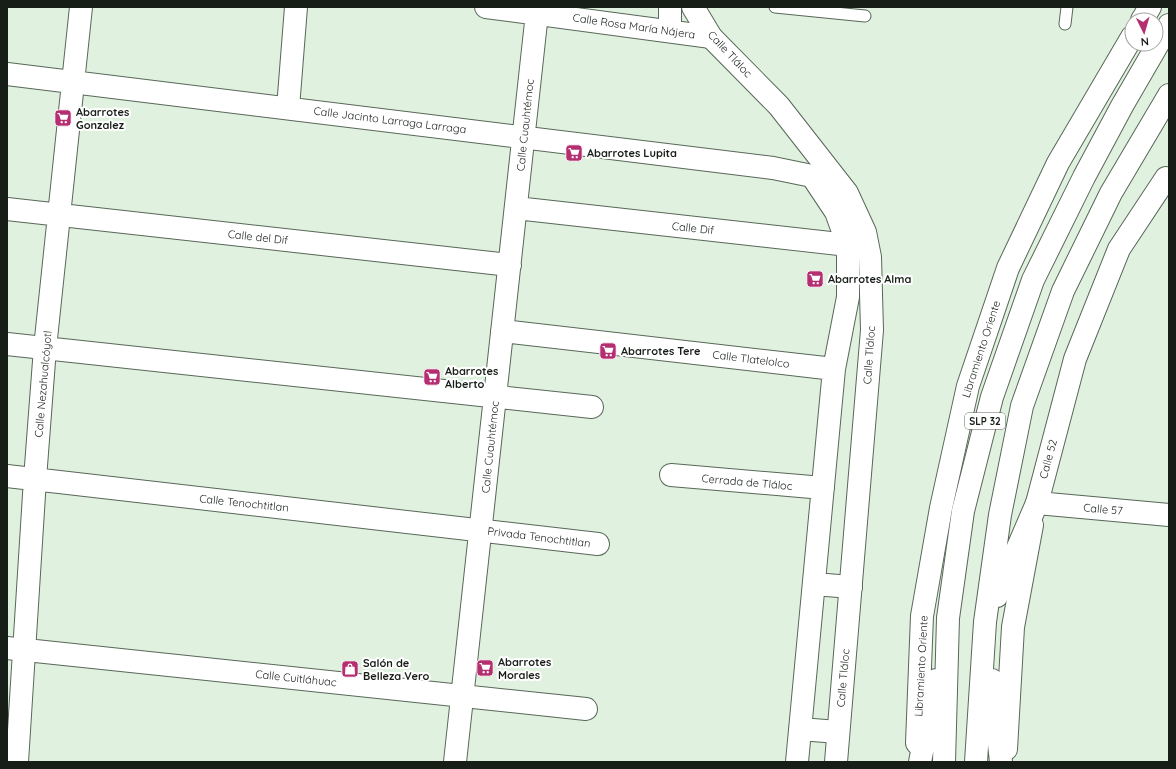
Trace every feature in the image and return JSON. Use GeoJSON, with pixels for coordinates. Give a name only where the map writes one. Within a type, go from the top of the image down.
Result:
{"type":"FeatureCollection","features":[{"type":"Feature","properties":{"kind":"main road","name":"Calle Nezahualcóyotl"},"geometry":{"type":"LineString","coordinates":[[17,762],[16,649],[35,480],[45,348],[60,215],[80,7]]}},
{"type":"Feature","properties":{"kind":"main road"},"geometry":{"type":"LineString","coordinates":[[288,108],[296,7]]}},
{"type":"Feature","properties":{"kind":"main road","name":"Calle Rosa María Nájera"},"geometry":{"type":"LineString","coordinates":[[486,7],[711,36]]}},
{"type":"Feature","properties":{"kind":"main road"},"geometry":{"type":"LineString","coordinates":[[670,7],[670,30]]}},
{"type":"Feature","properties":{"kind":"main road","name":"Calle Tláloc"},"geometry":{"type":"LineString","coordinates":[[693,7],[711,36],[779,106],[847,193],[865,232],[870,257],[872,330],[836,762]]}},
{"type":"Feature","properties":{"kind":"main road","name":"Calle Cuauhtémoc"},"geometry":{"type":"LineString","coordinates":[[455,762],[537,13]]}},
{"type":"Feature","properties":{"kind":"main road","name":"SLP 32"},"geometry":{"type":"LineString","coordinates":[[944,762],[948,618],[963,511],[992,397],[1033,280],[1084,177],[1122,106],[1169,26]]}},
{"type":"Feature","properties":{"kind":"main road","name":"Libramiento Oriente"},"geometry":{"type":"LineString","coordinates":[[916,762],[922,616],[941,508],[968,386],[1008,268],[1058,163],[1124,51]]}},
{"type":"Feature","properties":{"kind":"main road","name":"Calle Jacinto Larraga Larraga"},"geometry":{"type":"LineString","coordinates":[[7,74],[773,168],[812,176],[836,212],[848,245]]}},
{"type":"Feature","properties":{"kind":"main road","name":"SLP 32"},"geometry":{"type":"LineString","coordinates":[[976,762],[985,622],[1000,515],[1022,406],[1063,291],[1111,193],[1161,115],[1169,95]]}},
{"type":"Feature","properties":{"kind":"main road","name":"Calle 52"},"geometry":{"type":"LineString","coordinates":[[1005,762],[1013,627],[1036,503],[1075,359],[1119,249],[1166,178]]}},
{"type":"Feature","properties":{"kind":"main road","name":"Calle Dif"},"geometry":{"type":"LineString","coordinates":[[516,208],[848,245]]}},
{"type":"Feature","properties":{"kind":"main road","name":"Calle del Dif"},"geometry":{"type":"LineString","coordinates":[[7,209],[510,265]]}},
{"type":"Feature","properties":{"kind":"main road"},"geometry":{"type":"LineString","coordinates":[[797,762],[834,369],[848,297],[848,245],[865,232]]}},
{"type":"Feature","properties":{"kind":"main road","name":"Calle Tlatelolco"},"geometry":{"type":"LineString","coordinates":[[502,331],[834,369]]}},
{"type":"Feature","properties":{"kind":"main road"},"geometry":{"type":"LineString","coordinates":[[7,344],[592,407]]}},
{"type":"Feature","properties":{"kind":"main road","name":"Cerrada de Tláloc"},"geometry":{"type":"LineString","coordinates":[[671,475],[823,488]]}},
{"type":"Feature","properties":{"kind":"main road","name":"Calle Tenochtitlan"},"geometry":{"type":"LineString","coordinates":[[7,476],[480,530]]}},
{"type":"Feature","properties":{"kind":"main road"},"geometry":{"type":"LineString","coordinates":[[1001,762],[985,622],[1036,503]]}},
{"type":"Feature","properties":{"kind":"main road","name":"Calle 57"},"geometry":{"type":"LineString","coordinates":[[1036,503],[1169,515]]}},
{"type":"Feature","properties":{"kind":"main road","name":"Privada Tenochtitlan"},"geometry":{"type":"LineString","coordinates":[[480,530],[598,544]]}},
{"type":"Feature","properties":{"kind":"main road"},"geometry":{"type":"LineString","coordinates":[[814,584],[851,586]]}},
{"type":"Feature","properties":{"kind":"main road"},"geometry":{"type":"LineString","coordinates":[[920,762],[948,618]]}},
{"type":"Feature","properties":{"kind":"main road","name":"Calle Cuitláhuac"},"geometry":{"type":"LineString","coordinates":[[16,649],[586,709]]}},
{"type":"Feature","properties":{"kind":"main road"},"geometry":{"type":"LineString","coordinates":[[800,729],[838,732]]}},
{"type":"Feature","properties":{"kind":"lane"},"geometry":{"type":"LineString","coordinates":[[775,7],[865,16]]}},
{"type":"Feature","properties":{"kind":"lane"},"geometry":{"type":"LineString","coordinates":[[1065,24],[1067,7]]}},
{"type":"Feature","properties":{"kind":"place","name":"Abarrotes Gonzalez"},"geometry":{"type":"Point","coordinates":[63,118]}},
{"type":"Feature","properties":{"kind":"place","name":"Abarrotes Lupita"},"geometry":{"type":"Point","coordinates":[574,153]}},
{"type":"Feature","properties":{"kind":"place","name":"Abarrotes Alma"},"geometry":{"type":"Point","coordinates":[815,279]}},
{"type":"Feature","properties":{"kind":"place","name":"Abarrotes Tere"},"geometry":{"type":"Point","coordinates":[608,351]}},
{"type":"Feature","properties":{"kind":"place","name":"Abarrotes Alberto"},"geometry":{"type":"Point","coordinates":[432,377]}},
{"type":"Feature","properties":{"kind":"place","name":"Abarrotes Morales"},"geometry":{"type":"Point","coordinates":[485,668]}},
{"type":"Feature","properties":{"kind":"place","name":"Salón de Belleza Vero"},"geometry":{"type":"Point","coordinates":[350,669]}}]}
